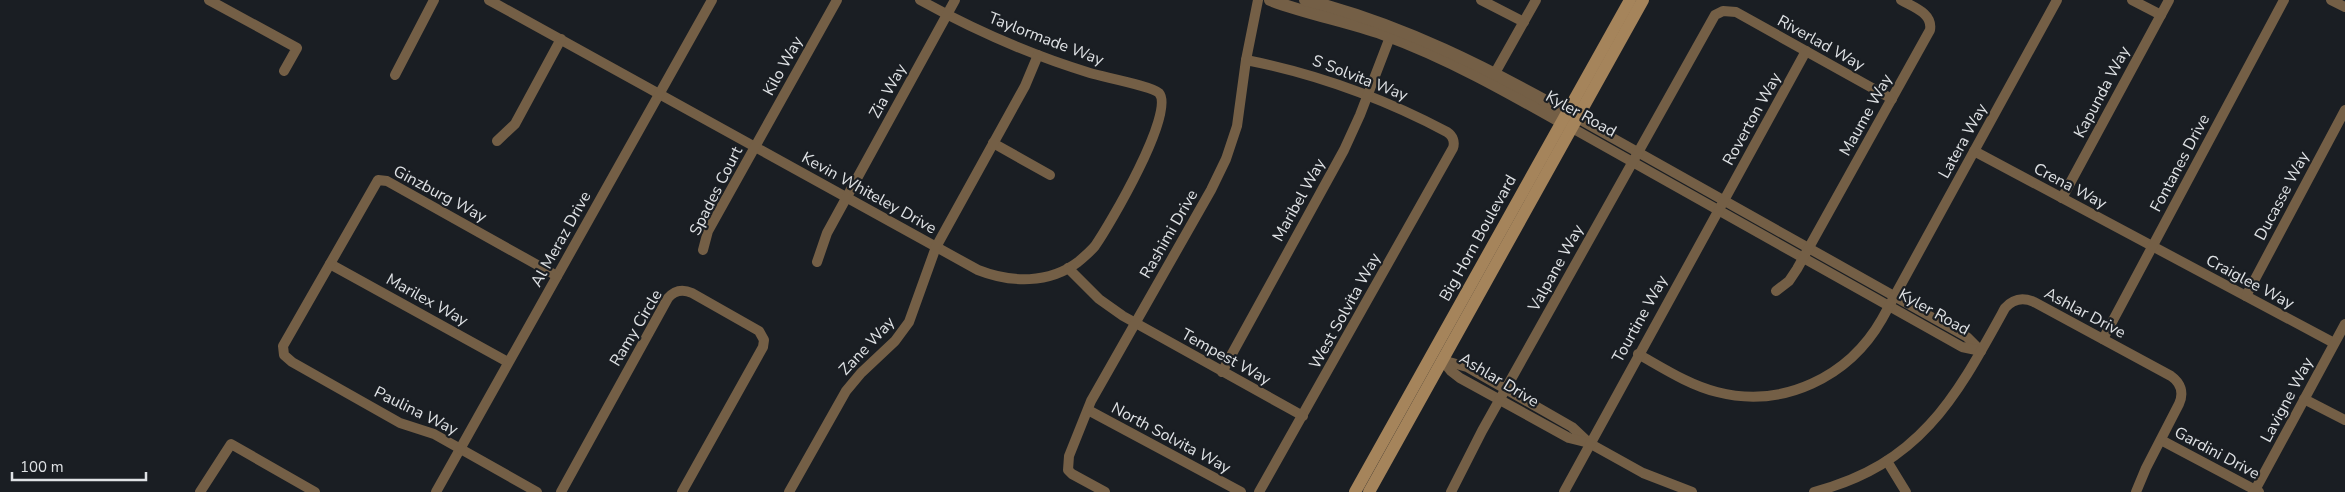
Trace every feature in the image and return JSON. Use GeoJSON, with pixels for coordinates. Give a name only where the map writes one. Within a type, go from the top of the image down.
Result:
{"type":"FeatureCollection","features":[{"type":"Feature","properties":{"kind":"main road","name":"Big Horn Boulevard"},"geometry":{"type":"LineString","coordinates":[[1369,492],[1570,120],[1630,0]]}},
{"type":"Feature","properties":{"kind":"main road","name":"Big Horn Boulevard"},"geometry":{"type":"LineString","coordinates":[[1355,492],[1570,120],[1643,0]]}},
{"type":"Feature","properties":{"kind":"street"},"geometry":{"type":"LineString","coordinates":[[209,0],[297,48],[284,71]]}},
{"type":"Feature","properties":{"kind":"street"},"geometry":{"type":"LineString","coordinates":[[395,74],[434,0]]}},
{"type":"Feature","properties":{"kind":"street","name":"Kevin Whiteley Drive"},"geometry":{"type":"LineString","coordinates":[[489,0],[978,270],[1007,279],[1038,279],[1068,268],[1086,255],[1097,243],[1138,171],[1155,133],[1163,106],[1162,98]]}},
{"type":"Feature","properties":{"kind":"street","name":"Kilo Way"},"geometry":{"type":"LineString","coordinates":[[755,147],[837,0]]}},
{"type":"Feature","properties":{"kind":"street","name":"Taylormade Way"},"geometry":{"type":"LineString","coordinates":[[920,0],[1038,55],[1093,74],[1154,90],[1162,98]]}},
{"type":"Feature","properties":{"kind":"street","name":"Zia Way"},"geometry":{"type":"LineString","coordinates":[[817,262],[827,233],[955,0]]}},
{"type":"Feature","properties":{"kind":"street","name":"Rashimi Drive"},"geometry":{"type":"LineString","coordinates":[[1105,492],[1068,470],[1069,456],[1088,410],[1212,190],[1226,159],[1236,126],[1246,60],[1258,0]]}},
{"type":"Feature","properties":{"kind":"street","name":"Kyler Road"},"geometry":{"type":"LineString","coordinates":[[1270,0],[1390,37],[1460,67],[1638,152],[1804,258],[1962,347],[1981,351]]}},
{"type":"Feature","properties":{"kind":"street","name":"Kyler Road"},"geometry":{"type":"LineString","coordinates":[[1305,0],[1391,27],[1495,73],[1632,162],[1809,248],[1968,337],[1981,351]]}},
{"type":"Feature","properties":{"kind":"street"},"geometry":{"type":"LineString","coordinates":[[1481,0],[1524,22]]}},
{"type":"Feature","properties":{"kind":"street"},"geometry":{"type":"LineString","coordinates":[[1495,73],[1536,0]]}},
{"type":"Feature","properties":{"kind":"street","name":"Latera Way"},"geometry":{"type":"LineString","coordinates":[[1638,354],[1690,382],[1716,392],[1743,397],[1780,394],[1814,383],[1846,363],[1870,338],[1895,296],[2057,0]]}},
{"type":"Feature","properties":{"kind":"street"},"geometry":{"type":"LineString","coordinates":[[2132,0],[2160,15]]}},
{"type":"Feature","properties":{"kind":"street","name":"Kapunda Way"},"geometry":{"type":"LineString","coordinates":[[2062,198],[2169,0]]}},
{"type":"Feature","properties":{"kind":"street","name":"Fontanes Drive"},"geometry":{"type":"LineString","coordinates":[[2103,339],[2284,0]]}},
{"type":"Feature","properties":{"kind":"street"},"geometry":{"type":"LineString","coordinates":[[2331,0],[2345,7]]}},
{"type":"Feature","properties":{"kind":"street","name":"Al Meraz Drive"},"geometry":{"type":"LineString","coordinates":[[436,492],[709,1]]}},
{"type":"Feature","properties":{"kind":"street","name":"Maume Way"},"geometry":{"type":"LineString","coordinates":[[1776,291],[1794,275],[1804,258],[1931,27],[1927,16],[1905,1]]}},
{"type":"Feature","properties":{"kind":"street","name":"Riverlad Way"},"geometry":{"type":"LineString","coordinates":[[1638,152],[1712,19],[1719,13],[1727,10],[1736,12],[1892,100]]}},
{"type":"Feature","properties":{"kind":"street","name":"Maribel Way"},"geometry":{"type":"LineString","coordinates":[[1222,372],[1336,165],[1368,95],[1390,37]]}},
{"type":"Feature","properties":{"kind":"street"},"geometry":{"type":"LineString","coordinates":[[497,141],[515,124],[561,40]]}},
{"type":"Feature","properties":{"kind":"street","name":"Roverton Way"},"geometry":{"type":"LineString","coordinates":[[1721,205],[1806,52]]}},
{"type":"Feature","properties":{"kind":"street","name":"Zane Way"},"geometry":{"type":"LineString","coordinates":[[789,492],[846,391],[861,373],[895,341],[909,322],[936,247],[1029,77],[1038,55]]}},
{"type":"Feature","properties":{"kind":"street","name":"S Solvita Way"},"geometry":{"type":"LineString","coordinates":[[1246,60],[1304,73],[1368,95],[1447,132],[1452,137],[1454,143]]}},
{"type":"Feature","properties":{"kind":"street","name":"Ducasse Way"},"geometry":{"type":"LineString","coordinates":[[2246,296],[2344,112]]}},
{"type":"Feature","properties":{"kind":"street"},"geometry":{"type":"LineString","coordinates":[[993,143],[1050,175]]}},
{"type":"Feature","properties":{"kind":"street","name":"West Solvita Way"},"geometry":{"type":"LineString","coordinates":[[1259,492],[1453,148],[1454,143]]}},
{"type":"Feature","properties":{"kind":"street","name":"Spades Court"},"geometry":{"type":"LineString","coordinates":[[703,250],[708,231],[755,147]]}},
{"type":"Feature","properties":{"kind":"street","name":"Crena Way"},"geometry":{"type":"LineString","coordinates":[[1974,151],[2152,246]]}},
{"type":"Feature","properties":{"kind":"street","name":"Valpane Way"},"geometry":{"type":"LineString","coordinates":[[1451,492],[1505,389],[1638,152]]}},
{"type":"Feature","properties":{"kind":"street","name":"Ginzburg Way"},"geometry":{"type":"LineString","coordinates":[[284,355],[283,346],[378,180],[383,179],[557,276]]}},
{"type":"Feature","properties":{"kind":"street","name":"Tourtine Way"},"geometry":{"type":"LineString","coordinates":[[1564,492],[1589,443],[1721,205]]}},
{"type":"Feature","properties":{"kind":"street","name":"Craiglee Way"},"geometry":{"type":"LineString","coordinates":[[2152,246],[2334,343]]}},
{"type":"Feature","properties":{"kind":"street","name":"Marilex Way"},"geometry":{"type":"LineString","coordinates":[[330,264],[508,362]]}},
{"type":"Feature","properties":{"kind":"street","name":"Tempest Way"},"geometry":{"type":"LineString","coordinates":[[1068,268],[1099,299],[1135,324],[1303,416]]}},
{"type":"Feature","properties":{"kind":"street","name":"Ramy Circle"},"geometry":{"type":"LineString","coordinates":[[561,492],[668,298],[674,292],[682,290],[692,293],[759,331],[764,340],[763,347],[682,492]]}},
{"type":"Feature","properties":{"kind":"street","name":"Ashlar Drive"},"geometry":{"type":"LineString","coordinates":[[1814,492],[1847,481],[1887,461],[1922,433],[1945,408],[1963,384],[2005,308],[2012,302],[2021,299],[2034,302],[2103,339],[2171,376],[2180,385],[2181,400],[2136,492]]}},
{"type":"Feature","properties":{"kind":"street","name":"Lavigne Way"},"geometry":{"type":"LineString","coordinates":[[2256,491],[2345,324]]}},
{"type":"Feature","properties":{"kind":"street","name":"Paulina Way"},"geometry":{"type":"LineString","coordinates":[[284,355],[292,362],[400,423],[434,434],[537,492]]}},
{"type":"Feature","properties":{"kind":"street","name":"Ashlar Drive"},"geometry":{"type":"LineString","coordinates":[[1442,360],[1461,364],[1572,427],[1589,443],[1649,476],[1692,492]]}},
{"type":"Feature","properties":{"kind":"street","name":"Ashlar Drive"},"geometry":{"type":"LineString","coordinates":[[1442,360],[1455,375],[1569,438],[1589,443]]}},
{"type":"Feature","properties":{"kind":"street"},"geometry":{"type":"LineString","coordinates":[[2304,398],[2345,420]]}},
{"type":"Feature","properties":{"kind":"street","name":"North Solvita Way"},"geometry":{"type":"LineString","coordinates":[[1088,410],[1241,492]]}},
{"type":"Feature","properties":{"kind":"street","name":"Gardini Drive"},"geometry":{"type":"LineString","coordinates":[[2161,440],[2256,491]]}},
{"type":"Feature","properties":{"kind":"street"},"geometry":{"type":"LineString","coordinates":[[200,492],[231,444],[315,492]]}},
{"type":"Feature","properties":{"kind":"street"},"geometry":{"type":"LineString","coordinates":[[1887,461],[1906,492]]}}]}
